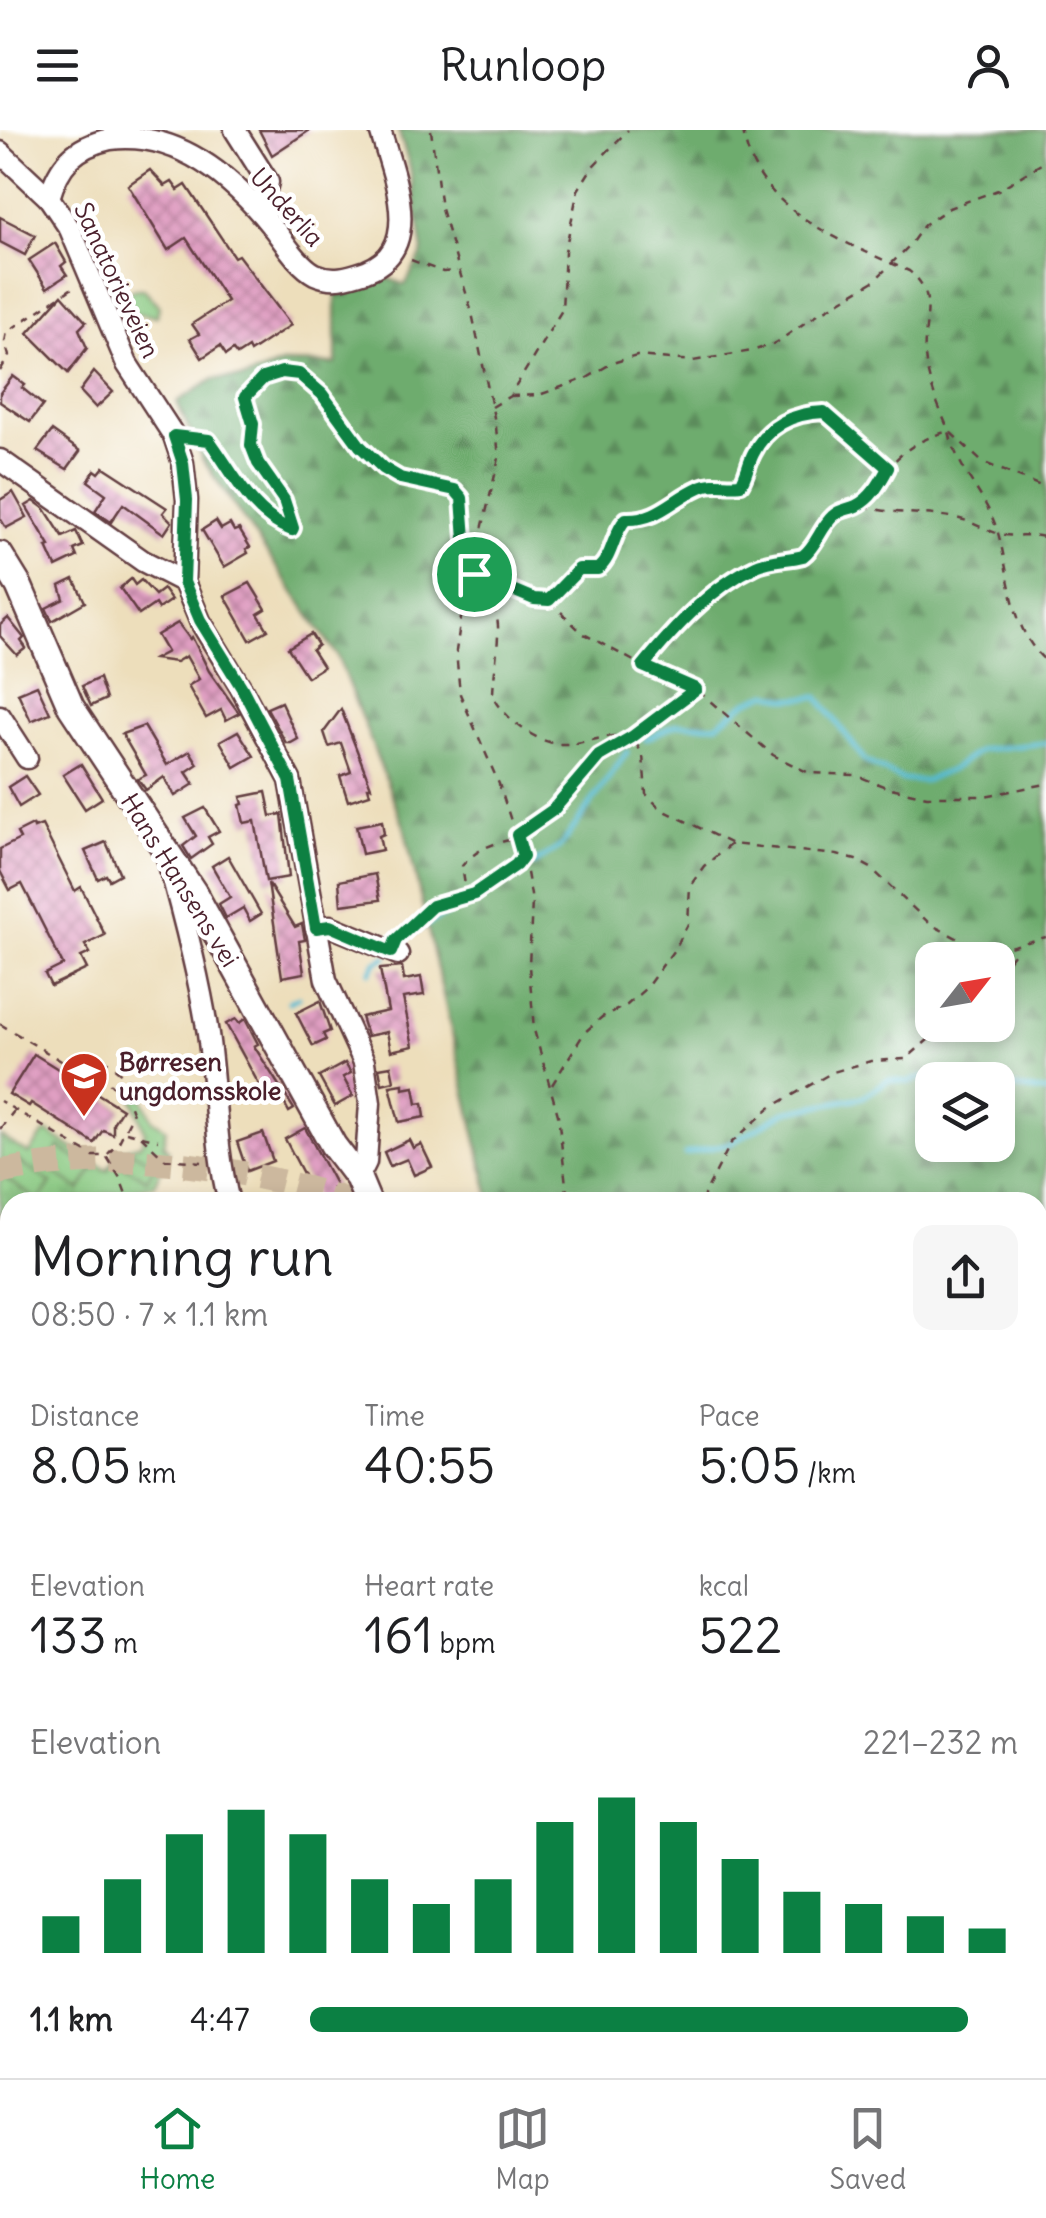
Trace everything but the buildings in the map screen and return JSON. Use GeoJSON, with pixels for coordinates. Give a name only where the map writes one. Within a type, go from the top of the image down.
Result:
{"type":"FeatureCollection","features":[{"type":"Feature","properties":{"kind":"main road","name":"Hans Hansens vei"},"geometry":{"type":"LineString","coordinates":[[0,555],[19,586],[71,707],[194,893],[364,1192]]}},
{"type":"Feature","properties":{"kind":"street"},"geometry":{"type":"LineString","coordinates":[[236,130],[268,182],[265,194],[254,205]]}},
{"type":"Feature","properties":{"kind":"street","name":"Underlia"},"geometry":{"type":"LineString","coordinates":[[50,198],[68,157],[94,142],[118,137],[157,139],[190,151],[224,174],[312,273],[341,280],[375,267],[396,248],[402,220],[380,130]]}},
{"type":"Feature","properties":{"kind":"street","name":"Sanatorieveien"},"geometry":{"type":"LineString","coordinates":[[0,152],[50,198],[70,229],[126,364],[174,436],[183,463],[187,500],[184,582],[200,620],[271,740],[290,780],[326,980],[359,1051],[369,1085],[366,1162],[358,1178]]}},
{"type":"Feature","properties":{"kind":"street"},"geometry":{"type":"LineString","coordinates":[[0,460],[143,562],[184,582]]}},
{"type":"Feature","properties":{"kind":"street"},"geometry":{"type":"LineString","coordinates":[[0,716],[27,758]]}},
{"type":"Feature","properties":{"kind":"street"},"geometry":{"type":"LineString","coordinates":[[165,849],[191,944],[208,1036],[219,1162],[227,1192]]}},
{"type":"Feature","properties":{"kind":"street"},"geometry":{"type":"LineString","coordinates":[[316,928],[330,926],[395,953]]}},
{"type":"Feature","properties":{"kind":"path"},"geometry":{"type":"LineString","coordinates":[[431,130],[441,208],[472,313],[500,458],[456,651],[460,694],[523,856],[532,901],[528,966],[534,1030],[558,1114],[567,1192]]}},
{"type":"Feature","properties":{"kind":"path"},"geometry":{"type":"LineString","coordinates":[[492,407],[510,396],[562,310],[564,251],[578,190],[593,166],[628,130]]}},
{"type":"Feature","properties":{"kind":"path"},"geometry":{"type":"LineString","coordinates":[[743,130],[761,176],[793,213],[919,279],[927,292],[925,353],[935,402],[954,450],[984,498],[999,534],[1013,601],[1028,636],[1046,661]]}},
{"type":"Feature","properties":{"kind":"path"},"geometry":{"type":"LineString","coordinates":[[510,396],[539,395],[637,356],[692,361],[752,352],[776,343],[874,281],[924,225],[949,208],[998,190],[1046,161]]}},
{"type":"Feature","properties":{"kind":"path"},"geometry":{"type":"LineString","coordinates":[[411,260],[444,272],[459,270]]}},
{"type":"Feature","properties":{"kind":"path"},"geometry":{"type":"LineString","coordinates":[[0,371],[10,356],[5,342],[7,332],[89,276]]}},
{"type":"Feature","properties":{"kind":"path"},"geometry":{"type":"LineString","coordinates":[[174,436],[209,440],[254,504],[273,522],[292,530],[284,500],[258,463],[251,445],[253,424],[245,397],[263,378],[282,372],[299,374],[322,394],[360,446],[383,468],[400,478],[455,490],[462,498],[466,553],[499,622],[492,695],[496,704],[514,722],[544,740],[560,744],[594,737],[632,737]]}},
{"type":"Feature","properties":{"kind":"path"},"geometry":{"type":"LineString","coordinates":[[549,600],[579,569],[598,569],[608,560],[618,527],[626,519],[648,520],[702,486],[718,482],[741,484],[753,453],[770,430],[800,413],[824,412],[888,468]]}},
{"type":"Feature","properties":{"kind":"path"},"geometry":{"type":"LineString","coordinates":[[643,666],[680,623],[713,594],[757,566],[803,556],[816,544],[829,519],[839,511],[860,505],[877,488],[888,468],[922,438],[949,431]]}},
{"type":"Feature","properties":{"kind":"path"},"geometry":{"type":"LineString","coordinates":[[949,431],[982,462],[1046,488]]}},
{"type":"Feature","properties":{"kind":"path"},"geometry":{"type":"LineString","coordinates":[[860,505],[886,512],[971,521],[999,534],[1046,538]]}},
{"type":"Feature","properties":{"kind":"path"},"geometry":{"type":"LineString","coordinates":[[474,574],[534,599],[549,600],[582,633],[696,689],[774,755],[809,773],[854,775],[886,788],[927,796],[985,796],[1046,784]]}},
{"type":"Feature","properties":{"kind":"path"},"geometry":{"type":"LineString","coordinates":[[467,898],[462,866],[470,857],[518,836],[553,810],[599,756],[632,737],[696,689]]}},
{"type":"Feature","properties":{"kind":"path"},"geometry":{"type":"LineString","coordinates":[[632,737],[643,755],[644,784],[651,802],[732,844],[856,860],[883,878],[897,896],[930,924],[983,950],[1019,947],[1046,938]]}},
{"type":"Feature","properties":{"kind":"path"},"geometry":{"type":"LineString","coordinates":[[551,1087],[584,1033],[646,988],[688,924],[690,886],[704,866],[732,844]]}},
{"type":"Feature","properties":{"kind":"path"},"geometry":{"type":"LineString","coordinates":[[395,953],[396,940],[432,906],[467,898],[523,856]]}},
{"type":"Feature","properties":{"kind":"path"},"geometry":{"type":"LineString","coordinates":[[1015,952],[1019,947]]}},
{"type":"Feature","properties":{"kind":"path"},"geometry":{"type":"LineString","coordinates":[[0,1024],[76,1070],[88,1067],[95,1059],[104,1059],[131,1082]]}},
{"type":"Feature","properties":{"kind":"path"},"geometry":{"type":"LineString","coordinates":[[706,1192],[731,1143],[770,1108],[833,1072],[871,1061],[906,1059],[926,1042]]}},
{"type":"Feature","properties":{"kind":"path"},"geometry":{"type":"LineString","coordinates":[[88,1067],[130,1102],[134,1114],[106,1156]]}},
{"type":"Feature","properties":{"kind":"path"},"geometry":{"type":"LineString","coordinates":[[0,1101],[92,1156],[106,1156]]}},
{"type":"Feature","properties":{"kind":"path"},"geometry":{"type":"LineString","coordinates":[[0,1129],[15,1110]]}},
{"type":"Feature","properties":{"kind":"path"},"geometry":{"type":"LineString","coordinates":[[124,1132],[158,1140]]}},
{"type":"Feature","properties":{"kind":"path"},"geometry":{"type":"LineString","coordinates":[[141,1136],[165,1159],[219,1162]]}},
{"type":"Feature","properties":{"kind":"path"},"geometry":{"type":"LineString","coordinates":[[106,1156],[125,1192]]}},
{"type":"Feature","properties":{"kind":"green space"},"geometry":{"type":"Polygon","coordinates":[[[398,130],[1046,130],[1046,1192],[489,1192],[404,826],[337,655],[202,459],[177,402],[214,379],[245,378],[284,363],[336,364],[336,291],[385,277],[405,285],[423,252],[410,167],[398,130]]]}},
{"type":"Feature","properties":{"kind":"green space"},"geometry":{"type":"Polygon","coordinates":[[[144,289],[159,306],[157,316],[133,313],[127,293],[144,289]]]}},
{"type":"Feature","properties":{"kind":"green space"},"geometry":{"type":"Polygon","coordinates":[[[141,1095],[153,1120],[166,1129],[163,1145],[169,1150],[154,1185],[117,1192],[0,1192],[0,1136],[29,1154],[44,1133],[49,1133],[107,1170],[121,1150],[141,1144],[145,1132],[132,1097],[141,1095]]]}},
{"type":"Feature","properties":{"kind":"green space"},"geometry":{"type":"Polygon","coordinates":[[[59,1147],[93,1170],[80,1190],[46,1167],[59,1147]]]}},
{"type":"Feature","properties":{"kind":"green space"},"geometry":{"type":"Polygon","coordinates":[[[132,1151],[156,1164],[147,1179],[124,1166],[132,1151]]]}},
{"type":"Feature","properties":{"kind":"green space"},"geometry":{"type":"Polygon","coordinates":[[[18,1161],[51,1183],[45,1192],[26,1192],[6,1179],[18,1161]]]}},
{"type":"Feature","properties":{"kind":"waterway"},"geometry":{"type":"LineString","coordinates":[[646,739],[677,724],[716,725],[747,702],[769,693],[787,699],[818,697],[865,761],[903,780],[924,781],[951,770],[980,750],[1046,743]]}},
{"type":"Feature","properties":{"kind":"waterway"},"geometry":{"type":"LineString","coordinates":[[534,864],[561,846],[627,752]]}},
{"type":"Feature","properties":{"kind":"waterway"},"geometry":{"type":"LineString","coordinates":[[399,946],[411,933],[520,873]]}},
{"type":"Feature","properties":{"kind":"waterway"},"geometry":{"type":"LineString","coordinates":[[370,972],[376,962],[386,957]]}},
{"type":"Feature","properties":{"kind":"waterway"},"geometry":{"type":"LineString","coordinates":[[289,1002],[299,997]]}},
{"type":"Feature","properties":{"kind":"waterway"},"geometry":{"type":"LineString","coordinates":[[685,1154],[731,1143],[785,1112],[863,1097],[888,1080],[915,1080]]}},
{"type":"Feature","properties":{"kind":"waterway"},"geometry":{"type":"LineString","coordinates":[[1015,1088],[1046,1092]]}},
{"type":"Feature","properties":{"kind":"tunnel"},"geometry":{"type":"LineString","coordinates":[[0,1172],[89,1161],[133,1161],[222,1170],[320,1192]]}},
{"type":"Feature","properties":{"kind":"place","name":"Børresen ungdomsskole"},"geometry":{"type":"Point","coordinates":[84,1118]}},
{"type":"Feature","properties":{"kind":"route"},"geometry":{"type":"LineString","coordinates":[[282,372],[299,374],[322,394],[360,446],[383,468],[400,478],[443,485],[462,498],[466,553],[474,574],[534,599],[549,600],[579,569],[598,569],[608,560],[618,527],[626,519],[648,520],[702,486],[718,482],[741,484],[753,453],[770,430],[800,413],[824,412],[888,468],[877,488],[860,505],[839,511],[829,519],[809,552],[757,566],[713,594],[680,623],[643,666],[696,689],[632,737],[599,756],[553,810],[517,835],[523,856],[516,865],[474,894],[432,906],[396,940],[391,952],[330,926],[316,928],[290,780],[242,688],[200,620],[184,582],[187,500],[183,463],[174,436],[209,440],[254,504],[273,522],[292,530],[284,500],[258,463],[251,445],[253,424],[245,397],[263,378],[282,372]]}}]}
